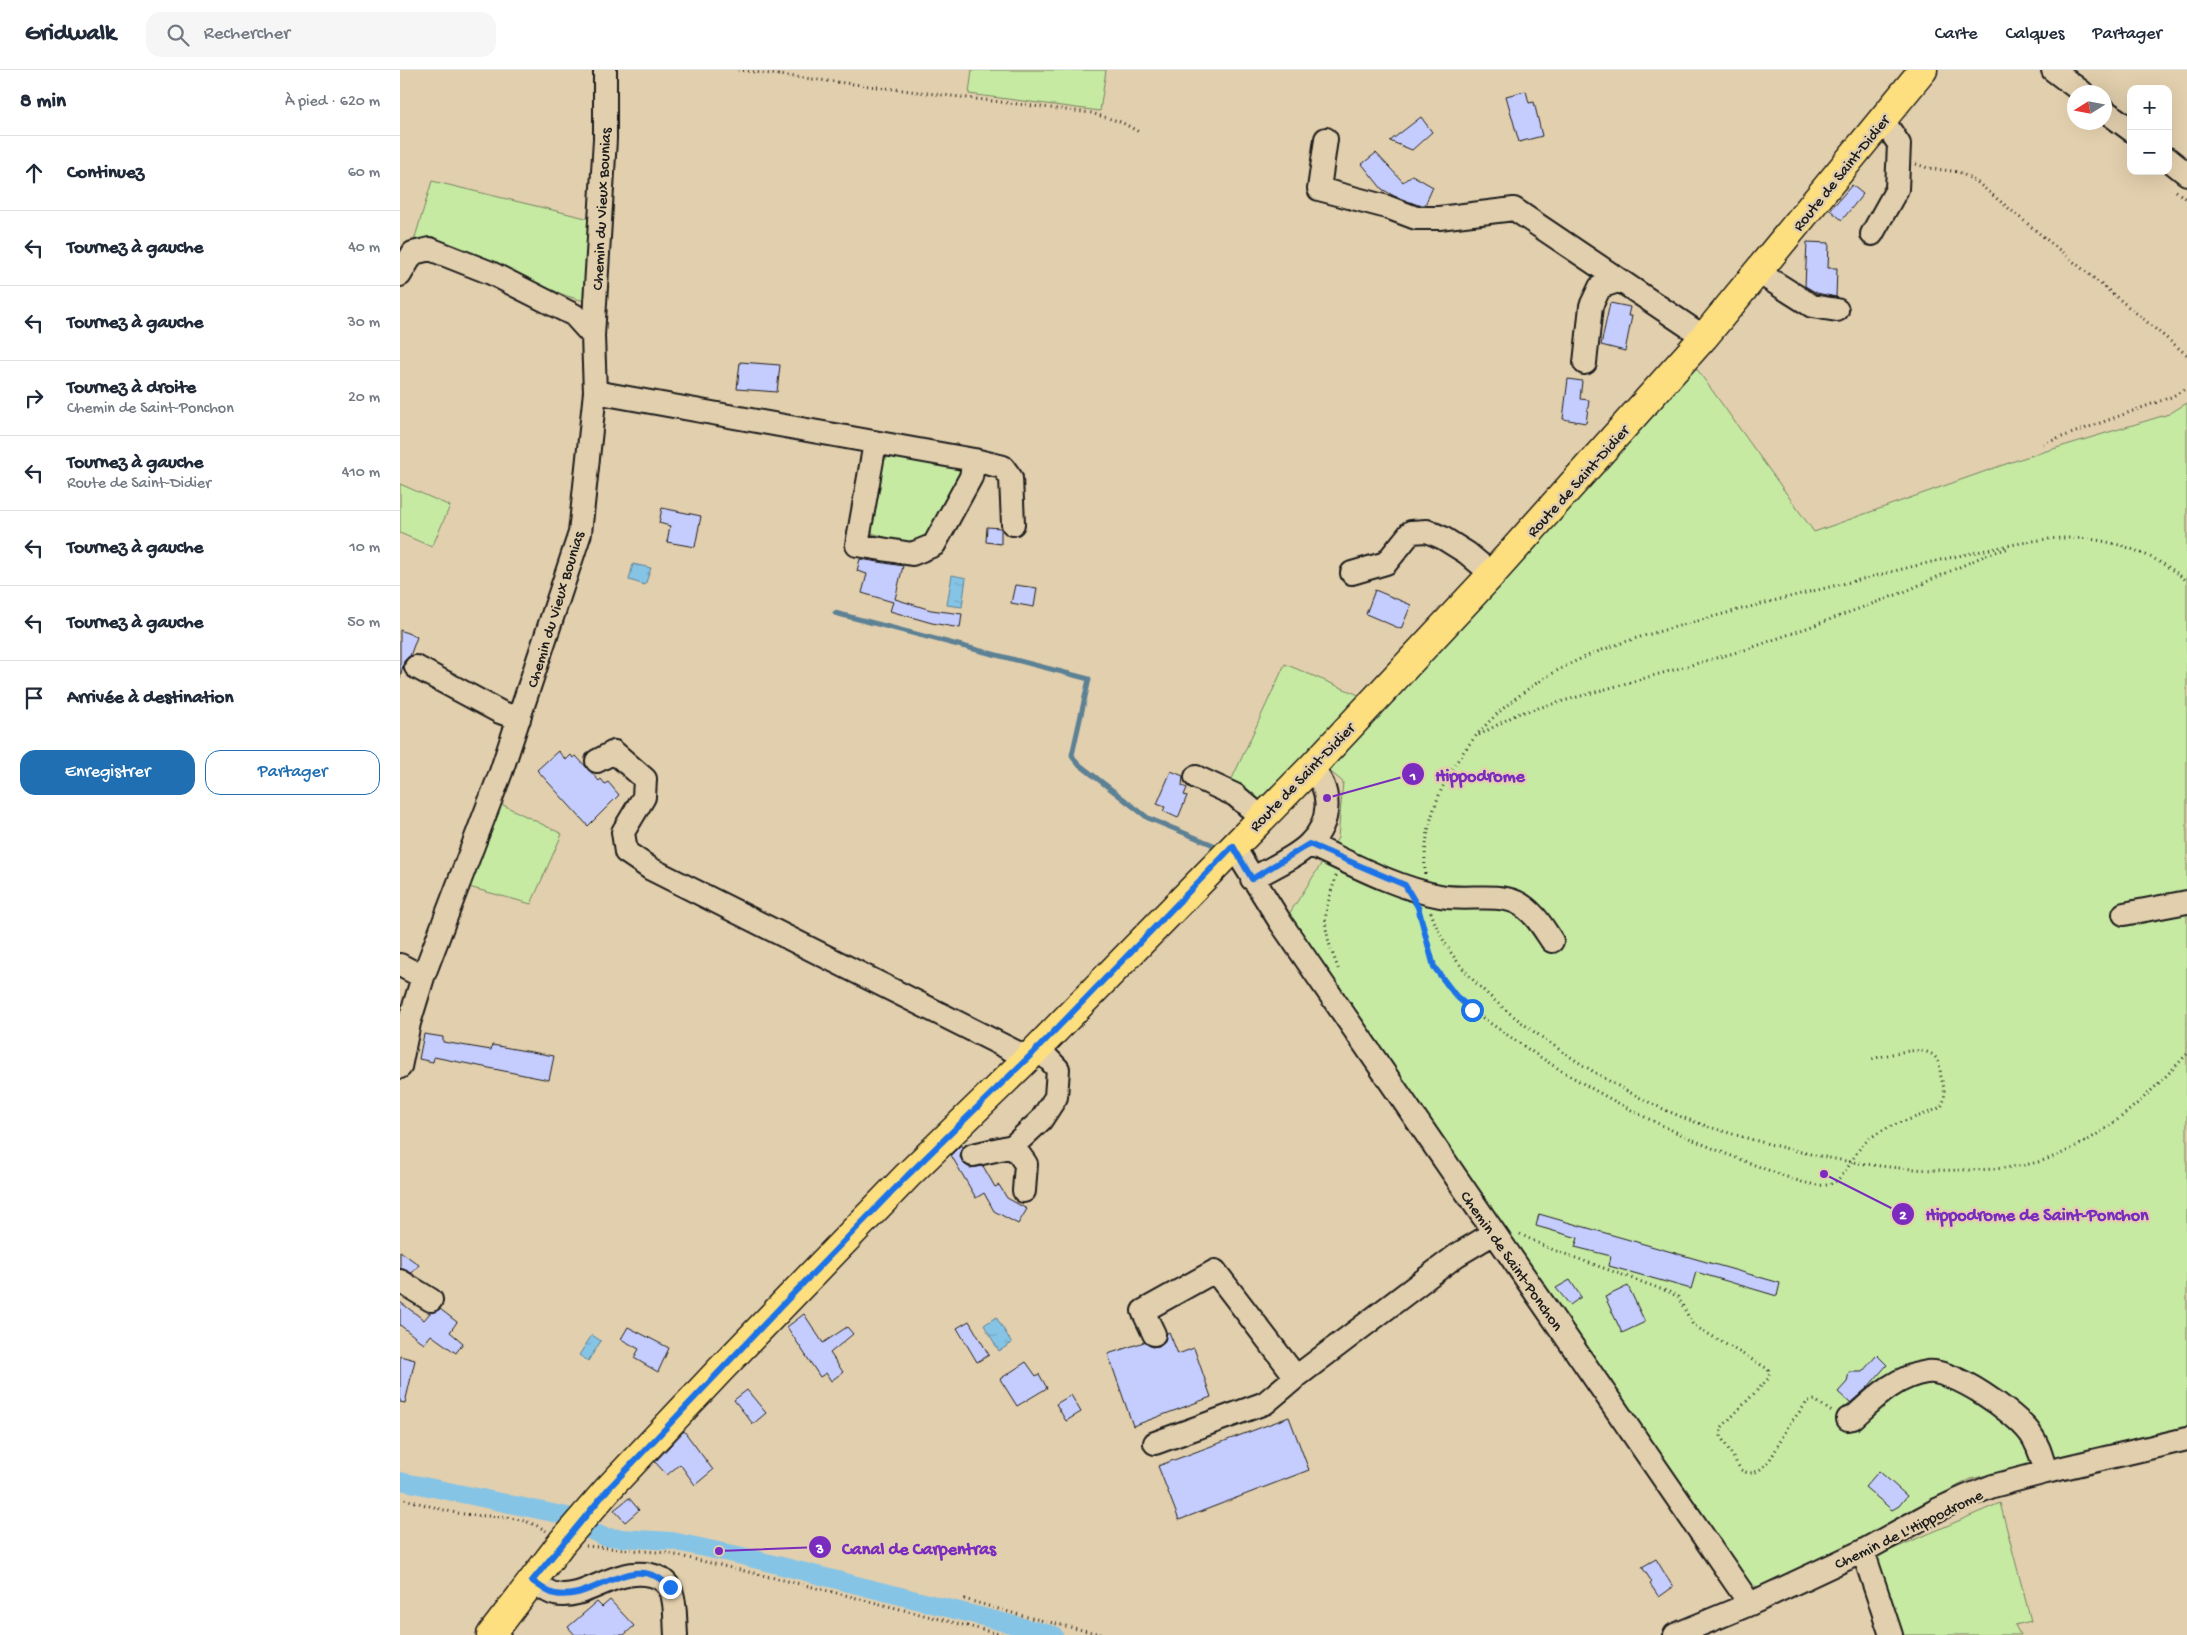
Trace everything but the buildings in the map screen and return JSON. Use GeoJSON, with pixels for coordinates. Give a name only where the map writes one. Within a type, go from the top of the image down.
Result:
{"type":"FeatureCollection","features":[{"type":"Feature","properties":{"kind":"main road","name":"Route de Saint-Didier"},"geometry":{"type":"LineString","coordinates":[[491,1635],[586,1514],[797,1290],[900,1183],[1033,1053],[1311,768],[1492,574],[1704,338],[1924,70]]}},
{"type":"Feature","properties":{"kind":"street","name":"Chemin du Vieux Bounias"},"geometry":{"type":"LineString","coordinates":[[400,1067],[404,1023],[502,772],[580,532],[595,392],[593,336],[605,139],[605,70]]}},
{"type":"Feature","properties":{"kind":"street"},"geometry":{"type":"LineString","coordinates":[[2053,70],[2073,85]]}},
{"type":"Feature","properties":{"kind":"street"},"geometry":{"type":"LineString","coordinates":[[2112,116],[2127,127]]}},
{"type":"Feature","properties":{"kind":"street"},"geometry":{"type":"LineString","coordinates":[[1872,234],[1897,189],[1899,144],[1883,120]]}},
{"type":"Feature","properties":{"kind":"street"},"geometry":{"type":"LineString","coordinates":[[1326,139],[1318,188],[1387,207],[1416,218],[1439,218],[1514,209],[1618,281],[1682,321],[1704,338]]}},
{"type":"Feature","properties":{"kind":"street"},"geometry":{"type":"LineString","coordinates":[[2172,162],[2187,174]]}},
{"type":"Feature","properties":{"kind":"street"},"geometry":{"type":"LineString","coordinates":[[400,275],[414,252],[430,249],[491,273],[574,315],[593,336]]}},
{"type":"Feature","properties":{"kind":"street"},"geometry":{"type":"LineString","coordinates":[[1758,272],[1812,306],[1837,310]]}},
{"type":"Feature","properties":{"kind":"street"},"geometry":{"type":"LineString","coordinates":[[1585,363],[1591,306],[1600,287],[1618,281]]}},
{"type":"Feature","properties":{"kind":"street"},"geometry":{"type":"LineString","coordinates":[[595,392],[1003,466],[1012,478],[1013,524]]}},
{"type":"Feature","properties":{"kind":"street"},"geometry":{"type":"LineString","coordinates":[[875,443],[857,545],[912,554],[934,545],[971,477],[974,460]]}},
{"type":"Feature","properties":{"kind":"street"},"geometry":{"type":"LineString","coordinates":[[1352,573],[1386,564],[1411,532],[1427,531],[1468,553],[1492,574]]}},
{"type":"Feature","properties":{"kind":"street"},"geometry":{"type":"LineString","coordinates":[[416,666],[500,712],[519,719]]}},
{"type":"Feature","properties":{"kind":"street"},"geometry":{"type":"LineString","coordinates":[[597,760],[614,752],[645,778],[644,798],[623,832],[626,852],[651,870],[1033,1053],[1058,1069],[1056,1097],[1041,1120],[1013,1146],[973,1155]]}},
{"type":"Feature","properties":{"kind":"street"},"geometry":{"type":"LineString","coordinates":[[1252,879],[1309,844],[1322,827],[1327,813],[1327,798],[1323,784],[1311,768]]}},
{"type":"Feature","properties":{"kind":"street"},"geometry":{"type":"LineString","coordinates":[[1196,777],[1235,795],[1262,818]]}},
{"type":"Feature","properties":{"kind":"street"},"geometry":{"type":"LineString","coordinates":[[1309,844],[1426,893],[1459,899],[1499,898],[1515,902],[1530,911],[1552,941]]}},
{"type":"Feature","properties":{"kind":"street","name":"Chemin de Saint-Ponchon"},"geometry":{"type":"LineString","coordinates":[[1233,846],[1281,923],[1750,1604]]}},
{"type":"Feature","properties":{"kind":"street"},"geometry":{"type":"LineString","coordinates":[[2124,914],[2187,902]]}},
{"type":"Feature","properties":{"kind":"street"},"geometry":{"type":"LineString","coordinates":[[400,965],[423,976]]}},
{"type":"Feature","properties":{"kind":"street"},"geometry":{"type":"LineString","coordinates":[[1013,1146],[1026,1164],[1024,1191]]}},
{"type":"Feature","properties":{"kind":"street"},"geometry":{"type":"LineString","coordinates":[[1156,1443],[1265,1403],[1296,1377],[1457,1255],[1494,1233]]}},
{"type":"Feature","properties":{"kind":"street"},"geometry":{"type":"LineString","coordinates":[[1154,1334],[1142,1311],[1215,1271],[1296,1377]]}},
{"type":"Feature","properties":{"kind":"street"},"geometry":{"type":"LineString","coordinates":[[400,1281],[431,1300]]}},
{"type":"Feature","properties":{"kind":"street"},"geometry":{"type":"LineString","coordinates":[[1848,1419],[1853,1418],[1886,1388],[1901,1379],[1929,1372],[1945,1374],[1962,1382],[2017,1420],[2030,1433],[2040,1451],[2046,1472]]}},
{"type":"Feature","properties":{"kind":"street","name":"Chemin de L'Hippodrome"},"geometry":{"type":"LineString","coordinates":[[1750,1604],[1863,1551],[1939,1509],[1993,1486],[2187,1439]]}},
{"type":"Feature","properties":{"kind":"street"},"geometry":{"type":"LineString","coordinates":[[1863,1551],[1891,1635]]}},
{"type":"Feature","properties":{"kind":"street"},"geometry":{"type":"LineString","coordinates":[[532,1581],[555,1594],[575,1594],[629,1573],[661,1577],[670,1587],[674,1603],[676,1635]]}},
{"type":"Feature","properties":{"kind":"street"},"geometry":{"type":"LineString","coordinates":[[1674,1635],[1750,1604]]}},
{"type":"Feature","properties":{"kind":"path"},"geometry":{"type":"LineString","coordinates":[[738,70],[1091,113],[1121,122],[1138,132]]}},
{"type":"Feature","properties":{"kind":"path"},"geometry":{"type":"LineString","coordinates":[[1899,152],[1914,163],[1928,168],[1959,172],[1978,183],[2187,355]]}},
{"type":"Feature","properties":{"kind":"path"},"geometry":{"type":"LineString","coordinates":[[2043,444],[2171,397],[2187,388]]}},
{"type":"Feature","properties":{"kind":"path"},"geometry":{"type":"LineString","coordinates":[[2187,580],[2132,548],[2102,540],[2056,538],[1940,560],[1814,590],[1648,634],[1600,650],[1531,686],[1497,713],[1473,739],[1450,773],[1434,806],[1425,843],[1426,893],[1434,921],[1448,948],[1473,982],[1511,1014],[1559,1050],[1652,1104],[1697,1123],[1794,1151],[1850,1162],[1909,1170],[1984,1170],[2039,1162],[2079,1144],[2123,1116],[2151,1093],[2187,1054]]}},
{"type":"Feature","properties":{"kind":"path"},"geometry":{"type":"LineString","coordinates":[[1473,739],[1491,727],[1517,714],[1748,649],[1904,592],[1986,556],[2019,544]]}},
{"type":"Feature","properties":{"kind":"path"},"geometry":{"type":"LineString","coordinates":[[1341,858],[1327,907],[1325,923],[1326,933],[1341,979]]}},
{"type":"Feature","properties":{"kind":"path"},"geometry":{"type":"LineString","coordinates":[[1405,885],[1418,907],[1434,967],[1456,996],[1472,1010],[1547,1062],[1595,1091],[1681,1134],[1733,1157],[1791,1179],[1824,1185],[1831,1183],[1838,1179],[1860,1147],[1870,1138],[1881,1131],[1932,1112],[1941,1107],[1945,1101],[1939,1062],[1935,1056],[1920,1049],[1872,1059]]}},
{"type":"Feature","properties":{"kind":"path"},"geometry":{"type":"LineString","coordinates":[[1519,1233],[1546,1247],[1669,1292],[1678,1297],[1693,1325],[1768,1369],[1770,1373],[1768,1379],[1722,1427],[1720,1432],[1735,1462],[1746,1473],[1755,1472],[1766,1465],[1790,1424],[1808,1401],[1812,1399]]}},
{"type":"Feature","properties":{"kind":"path"},"geometry":{"type":"LineString","coordinates":[[400,1498],[454,1512],[502,1516],[540,1527],[584,1546],[667,1553],[800,1583],[1003,1635]]}},
{"type":"Feature","properties":{"kind":"path"},"geometry":{"type":"LineString","coordinates":[[964,1599],[1023,1616],[1104,1635]]}},
{"type":"Feature","properties":{"kind":"green space"},"geometry":{"type":"Polygon","coordinates":[[[972,70],[1106,70],[1100,111],[969,94],[972,70]]]}},
{"type":"Feature","properties":{"kind":"green space"},"geometry":{"type":"Polygon","coordinates":[[[432,181],[594,220],[588,302],[567,296],[434,243],[413,244],[432,181]]]}},
{"type":"Feature","properties":{"kind":"green space"},"geometry":{"type":"Polygon","coordinates":[[[1696,368],[1814,532],[2020,459],[2169,414],[2187,403],[2187,1426],[1971,1479],[1914,1508],[1774,1588],[1758,1587],[1745,1578],[1284,922],[1338,838],[1343,782],[1327,769],[1696,368]]]}},
{"type":"Feature","properties":{"kind":"green space"},"geometry":{"type":"Polygon","coordinates":[[[894,452],[966,467],[924,540],[910,545],[872,533],[868,518],[883,462],[894,452]]]}},
{"type":"Feature","properties":{"kind":"green space"},"geometry":{"type":"Polygon","coordinates":[[[400,484],[450,506],[432,547],[400,533],[400,484]]]}},
{"type":"Feature","properties":{"kind":"green space"},"geometry":{"type":"Polygon","coordinates":[[[1285,664],[1361,696],[1258,801],[1231,781],[1285,664]]]}},
{"type":"Feature","properties":{"kind":"green space"},"geometry":{"type":"Polygon","coordinates":[[[499,803],[562,834],[531,904],[469,887],[499,803]]]}},
{"type":"Feature","properties":{"kind":"green space"},"geometry":{"type":"Polygon","coordinates":[[[2000,1503],[2031,1621],[2015,1625],[2020,1635],[1903,1635],[1877,1556],[2000,1503]]]}},
{"type":"Feature","properties":{"kind":"water"},"geometry":{"type":"Polygon","coordinates":[[[633,564],[651,568],[645,585],[629,580],[633,564]]]}},
{"type":"Feature","properties":{"kind":"water"},"geometry":{"type":"Polygon","coordinates":[[[952,575],[966,578],[962,607],[947,605],[952,575]]]}},
{"type":"Feature","properties":{"kind":"water"},"geometry":{"type":"Polygon","coordinates":[[[996,1317],[1012,1343],[999,1351],[984,1325],[996,1317]]]}},
{"type":"Feature","properties":{"kind":"water"},"geometry":{"type":"Polygon","coordinates":[[[592,1335],[601,1341],[588,1361],[579,1355],[592,1335]]]}},
{"type":"Feature","properties":{"kind":"waterway"},"geometry":{"type":"LineString","coordinates":[[835,613],[1089,679],[1072,755],[1076,762],[1148,818],[1216,846],[1212,849]]}},
{"type":"Feature","properties":{"kind":"waterway"},"geometry":{"type":"LineString","coordinates":[[400,1481],[572,1517],[589,1530],[605,1537],[672,1541],[742,1556],[1054,1635]]}},
{"type":"Feature","properties":{"kind":"place","name":"Hippodrome"},"geometry":{"type":"Point","coordinates":[1327,798]}},
{"type":"Feature","properties":{"kind":"place","name":"Hippodrome de Saint-Ponchon"},"geometry":{"type":"Point","coordinates":[1824,1174]}},
{"type":"Feature","properties":{"kind":"place","name":"Canal de Carpentras"},"geometry":{"type":"Point","coordinates":[719,1551]}},
{"type":"Feature","properties":{"kind":"route"},"geometry":{"type":"LineString","coordinates":[[670,1587],[661,1577],[629,1573],[575,1594],[555,1594],[532,1581],[563,1541],[609,1488],[720,1370],[907,1176],[1038,1048],[1233,846],[1252,879],[1309,844],[1366,870],[1405,885],[1413,895],[1418,907],[1434,967],[1456,996],[1472,1010]]}}]}
